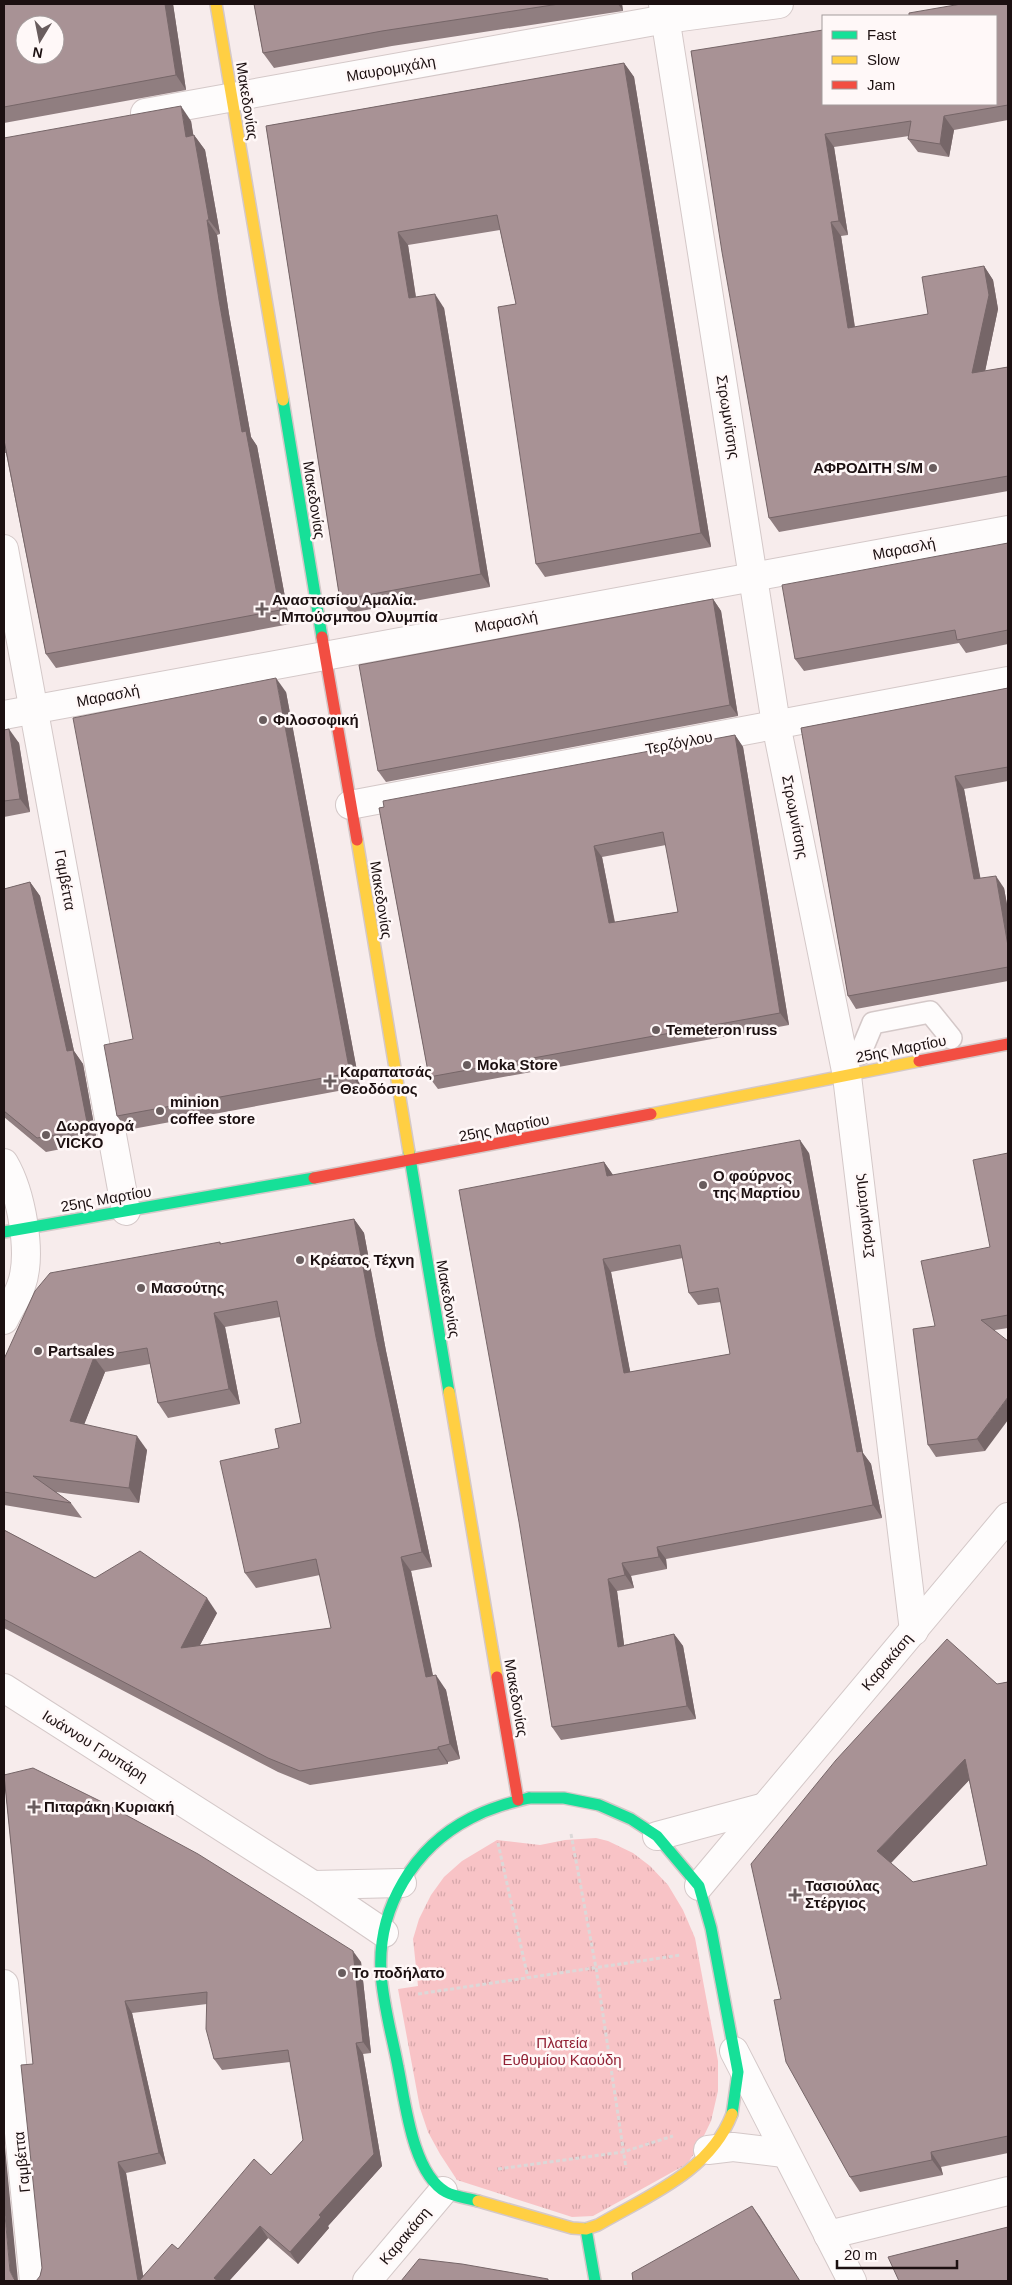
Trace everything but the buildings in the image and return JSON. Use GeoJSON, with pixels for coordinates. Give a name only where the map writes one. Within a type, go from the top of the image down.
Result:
{"type":"FeatureCollection","features":[{"type":"Feature","properties":{"kind":"street","name":"Μακεδονίας"},"geometry":{"type":"LineString","coordinates":[[216,4],[409,1162],[518,1800]]}},
{"type":"Feature","properties":{"kind":"street","name":"Μαυρομιχάλη"},"geometry":{"type":"LineString","coordinates":[[118,118],[232,98],[664,11],[779,4]]}},
{"type":"Feature","properties":{"kind":"street","name":"Στρωμνίτσης"},"geometry":{"type":"LineString","coordinates":[[664,11],[776,724],[854,1065],[914,1632]]}},
{"type":"Feature","properties":{"kind":"street","name":"Μαρασλή"},"geometry":{"type":"LineString","coordinates":[[4,716],[1008,530]]}},
{"type":"Feature","properties":{"kind":"street","name":"Γαμβέττα"},"geometry":{"type":"LineString","coordinates":[[4,549],[126,1211]]}},
{"type":"Feature","properties":{"kind":"street","name":"Τερζόγλου"},"geometry":{"type":"LineString","coordinates":[[350,805],[1008,681]]}},
{"type":"Feature","properties":{"kind":"street","name":"25ης Μαρτίου"},"geometry":{"type":"LineString","coordinates":[[14,1230],[409,1162],[854,1065],[1008,1044]]}},
{"type":"Feature","properties":{"kind":"street"},"geometry":{"type":"LineString","coordinates":[[4,1163],[16,1186],[14,1230],[26,1249],[22,1285],[4,1320]]}},
{"type":"Feature","properties":{"kind":"street","name":"Καρακάση"},"geometry":{"type":"LineString","coordinates":[[699,1886],[914,1632],[1008,1517]]}},
{"type":"Feature","properties":{"kind":"street","name":"Ιωάννου Γρυπάρη"},"geometry":{"type":"LineString","coordinates":[[4,1688],[313,1884],[384,1933]]}},
{"type":"Feature","properties":{"kind":"street"},"geometry":{"type":"LineString","coordinates":[[564,1798],[598,1805],[631,1819],[657,1836],[699,1886],[711,1928],[738,2072],[734,2105],[730,2119],[690,2171],[598,2226],[586,2229],[572,2228],[443,2191],[421,2158],[411,2133],[386,1998],[381,1959],[384,1933],[391,1907],[402,1883],[416,1862],[434,1842],[455,1825],[490,1808],[518,1800],[564,1798]]}},
{"type":"Feature","properties":{"kind":"street"},"geometry":{"type":"LineString","coordinates":[[657,1836],[765,1807]]}},
{"type":"Feature","properties":{"kind":"street"},"geometry":{"type":"LineString","coordinates":[[313,1884],[402,1883]]}},
{"type":"Feature","properties":{"kind":"street","name":"Γαμβέττα"},"geometry":{"type":"LineString","coordinates":[[4,1984],[34,2281]]}},
{"type":"Feature","properties":{"kind":"street"},"geometry":{"type":"LineString","coordinates":[[734,2051],[784,2153],[852,2281]]}},
{"type":"Feature","properties":{"kind":"street"},"geometry":{"type":"LineString","coordinates":[[708,2150],[733,2147],[784,2153]]}},
{"type":"Feature","properties":{"kind":"street","name":"Καρακάση"},"geometry":{"type":"LineString","coordinates":[[367,2281],[443,2191]]}},
{"type":"Feature","properties":{"kind":"street"},"geometry":{"type":"LineString","coordinates":[[828,2235],[1008,2191]]}},
{"type":"Feature","properties":{"kind":"street"},"geometry":{"type":"LineString","coordinates":[[586,2229],[595,2281]]}},
{"type":"Feature","properties":{"kind":"lane"},"geometry":{"type":"LineString","coordinates":[[854,1065],[874,1023],[930,1012],[951,1038]]}},
{"type":"Feature","properties":{"kind":"path"},"geometry":{"type":"LineString","coordinates":[[564,1798],[596,1968],[626,2170]]}},
{"type":"Feature","properties":{"kind":"path"},"geometry":{"type":"LineString","coordinates":[[490,1808],[528,1978]]}},
{"type":"Feature","properties":{"kind":"path"},"geometry":{"type":"LineString","coordinates":[[386,1998],[714,1950]]}},
{"type":"Feature","properties":{"kind":"path"},"geometry":{"type":"LineString","coordinates":[[491,2170],[623,2152],[730,2119]]}},
{"type":"Feature","properties":{"kind":"green space","name":"Πλατεία Ευθυμίου Καούδη"},"geometry":{"type":"Polygon","coordinates":[[[596,1838],[608,1841],[633,1853],[650,1866],[668,1885],[683,1910],[695,1938],[718,2061],[718,2091],[711,2121],[698,2148],[687,2164],[593,2216],[572,2217],[457,2180],[428,2132],[420,2108],[398,1989],[418,1986],[413,1939],[419,1919],[431,1895],[444,1877],[462,1861],[497,1840],[540,1845],[565,1840],[596,1838]]]}},
{"type":"Feature","properties":{"kind":"traffic: fast"},"geometry":{"type":"LineString","coordinates":[[283,400],[322,637]]}},
{"type":"Feature","properties":{"kind":"traffic: fast"},"geometry":{"type":"LineString","coordinates":[[409,1152],[449,1392]]}},
{"type":"Feature","properties":{"kind":"traffic: fast"},"geometry":{"type":"LineString","coordinates":[[4,1232],[314,1178]]}},
{"type":"Feature","properties":{"kind":"traffic: fast"},"geometry":{"type":"LineString","coordinates":[[529,1798],[564,1798],[599,1805],[631,1819],[657,1836],[699,1886],[711,1928],[738,2072],[732,2114]]}},
{"type":"Feature","properties":{"kind":"traffic: fast"},"geometry":{"type":"LineString","coordinates":[[478,2201],[446,2192],[434,2183],[418,2153],[407,2116],[386,2008],[382,1985],[381,1949],[385,1925],[403,1882],[432,1845],[451,1830],[478,1814],[529,1798]]}},
{"type":"Feature","properties":{"kind":"traffic: fast"},"geometry":{"type":"LineString","coordinates":[[586,2229],[595,2281]]}},
{"type":"Feature","properties":{"kind":"traffic: slow"},"geometry":{"type":"LineString","coordinates":[[216,4],[283,400]]}},
{"type":"Feature","properties":{"kind":"traffic: slow"},"geometry":{"type":"LineString","coordinates":[[357,840],[409,1152]]}},
{"type":"Feature","properties":{"kind":"traffic: slow"},"geometry":{"type":"LineString","coordinates":[[651,1114],[919,1061]]}},
{"type":"Feature","properties":{"kind":"traffic: slow"},"geometry":{"type":"LineString","coordinates":[[449,1392],[497,1677]]}},
{"type":"Feature","properties":{"kind":"traffic: slow"},"geometry":{"type":"LineString","coordinates":[[478,2201],[572,2228],[586,2229],[598,2225],[656,2192],[693,2167],[709,2152],[722,2134],[732,2114]]}},
{"type":"Feature","properties":{"kind":"traffic: jam"},"geometry":{"type":"LineString","coordinates":[[322,637],[357,840]]}},
{"type":"Feature","properties":{"kind":"traffic: jam"},"geometry":{"type":"LineString","coordinates":[[919,1061],[1008,1044]]}},
{"type":"Feature","properties":{"kind":"traffic: jam"},"geometry":{"type":"LineString","coordinates":[[314,1178],[651,1114]]}},
{"type":"Feature","properties":{"kind":"traffic: jam"},"geometry":{"type":"LineString","coordinates":[[497,1677],[518,1800]]}},
{"type":"Feature","properties":{"kind":"place","name":"ΑΦΡΟΔΙΤΗ S/M"},"geometry":{"type":"Point","coordinates":[933,468]}},
{"type":"Feature","properties":{"kind":"place","name":"Αναστασίου Αμαλία. - Μπούσμπου Ολυμπία"},"geometry":{"type":"Point","coordinates":[262,609]}},
{"type":"Feature","properties":{"kind":"place","name":"Φιλοσοφική"},"geometry":{"type":"Point","coordinates":[263,720]}},
{"type":"Feature","properties":{"kind":"place","name":"Temeteron russ"},"geometry":{"type":"Point","coordinates":[656,1030]}},
{"type":"Feature","properties":{"kind":"place","name":"Moka Store"},"geometry":{"type":"Point","coordinates":[467,1065]}},
{"type":"Feature","properties":{"kind":"place","name":"Καραπατσάς Θεοδόσιος"},"geometry":{"type":"Point","coordinates":[330,1081]}},
{"type":"Feature","properties":{"kind":"place","name":"minion coffee store"},"geometry":{"type":"Point","coordinates":[160,1111]}},
{"type":"Feature","properties":{"kind":"place","name":"Δωραγορά VICKO"},"geometry":{"type":"Point","coordinates":[46,1135]}},
{"type":"Feature","properties":{"kind":"place","name":"Ο φούρνος της Μαρτίου"},"geometry":{"type":"Point","coordinates":[703,1185]}},
{"type":"Feature","properties":{"kind":"place","name":"Κρέατος Τέχνη"},"geometry":{"type":"Point","coordinates":[300,1260]}},
{"type":"Feature","properties":{"kind":"place","name":"Μασούτης"},"geometry":{"type":"Point","coordinates":[141,1288]}},
{"type":"Feature","properties":{"kind":"place","name":"Partsales"},"geometry":{"type":"Point","coordinates":[38,1351]}},
{"type":"Feature","properties":{"kind":"place","name":"Πιταράκη Κυριακή"},"geometry":{"type":"Point","coordinates":[34,1807]}},
{"type":"Feature","properties":{"kind":"place","name":"Τασιούλας Στέργιος"},"geometry":{"type":"Point","coordinates":[795,1895]}},
{"type":"Feature","properties":{"kind":"place","name":"Το ποδήλατο"},"geometry":{"type":"Point","coordinates":[342,1973]}}]}
